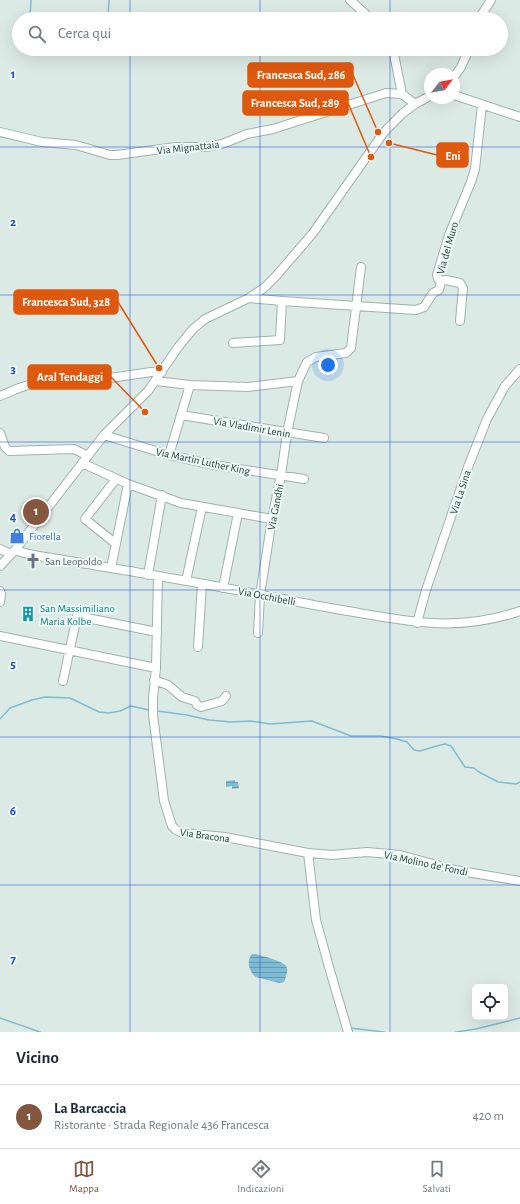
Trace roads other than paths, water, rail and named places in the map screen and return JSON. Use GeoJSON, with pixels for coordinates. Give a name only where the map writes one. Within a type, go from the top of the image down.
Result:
{"type":"FeatureCollection","features":[{"type":"Feature","properties":{"kind":"street"},"geometry":{"type":"LineString","coordinates":[[350,0],[363,12]]}},
{"type":"Feature","properties":{"kind":"street"},"geometry":{"type":"LineString","coordinates":[[483,12],[491,0]]}},
{"type":"Feature","properties":{"kind":"street"},"geometry":{"type":"LineString","coordinates":[[394,56],[402,94],[415,104]]}},
{"type":"Feature","properties":{"kind":"street"},"geometry":{"type":"LineString","coordinates":[[460,68],[466,56]]}},
{"type":"Feature","properties":{"kind":"street","name":"Via Mignattaia"},"geometry":{"type":"LineString","coordinates":[[0,132],[42,142],[76,146],[110,155],[176,147],[206,147],[222,144],[247,134],[273,129],[386,93],[402,94]]}},
{"type":"Feature","properties":{"kind":"street"},"geometry":{"type":"LineString","coordinates":[[460,97],[520,117]]}},
{"type":"Feature","properties":{"kind":"street"},"geometry":{"type":"LineString","coordinates":[[0,566],[13,552],[104,435],[136,404],[156,381],[179,346],[193,329],[205,319],[249,298],[264,288],[309,238],[381,135],[394,121],[415,104],[424,99]]}},
{"type":"Feature","properties":{"kind":"street","name":"Via del Muro"},"geometry":{"type":"LineString","coordinates":[[249,298],[356,306],[420,309],[424,307],[433,293],[439,290],[441,281],[438,279],[437,275],[457,213],[471,182],[482,105]]}},
{"type":"Feature","properties":{"kind":"street"},"geometry":{"type":"LineString","coordinates":[[356,306],[361,267]]}},
{"type":"Feature","properties":{"kind":"street"},"geometry":{"type":"LineString","coordinates":[[441,281],[446,280],[460,283],[464,288],[460,320]]}},
{"type":"Feature","properties":{"kind":"street"},"geometry":{"type":"LineString","coordinates":[[233,343],[280,340],[282,301]]}},
{"type":"Feature","properties":{"kind":"street","name":"Via Gandhi"},"geometry":{"type":"LineString","coordinates":[[258,633],[260,595],[272,519],[281,476],[287,433],[298,382],[307,362],[316,357],[346,353],[351,348],[356,306]]}},
{"type":"Feature","properties":{"kind":"street","name":"Via La Sina"},"geometry":{"type":"LineString","coordinates":[[417,623],[426,590],[468,467],[487,419],[505,386],[520,369]]}},
{"type":"Feature","properties":{"kind":"street"},"geometry":{"type":"LineString","coordinates":[[0,396],[44,380],[83,382],[152,372],[162,372]]}},
{"type":"Feature","properties":{"kind":"street"},"geometry":{"type":"LineString","coordinates":[[156,381],[190,385],[248,387],[298,382]]}},
{"type":"Feature","properties":{"kind":"street"},"geometry":{"type":"LineString","coordinates":[[169,455],[190,385]]}},
{"type":"Feature","properties":{"kind":"street","name":"Via Vladimir Lenin"},"geometry":{"type":"LineString","coordinates":[[181,415],[324,438]]}},
{"type":"Feature","properties":{"kind":"street"},"geometry":{"type":"LineString","coordinates":[[0,433],[7,450],[74,449],[88,456]]}},
{"type":"Feature","properties":{"kind":"street","name":"Via Martin Luther King"},"geometry":{"type":"LineString","coordinates":[[104,435],[169,455],[214,465],[304,479]]}},
{"type":"Feature","properties":{"kind":"street"},"geometry":{"type":"LineString","coordinates":[[82,463],[128,484],[181,503],[272,519]]}},
{"type":"Feature","properties":{"kind":"street"},"geometry":{"type":"LineString","coordinates":[[116,479],[85,519],[116,544]]}},
{"type":"Feature","properties":{"kind":"street"},"geometry":{"type":"LineString","coordinates":[[111,568],[128,484]]}},
{"type":"Feature","properties":{"kind":"street"},"geometry":{"type":"LineString","coordinates":[[148,575],[162,495]]}},
{"type":"Feature","properties":{"kind":"street"},"geometry":{"type":"LineString","coordinates":[[186,581],[202,506]]}},
{"type":"Feature","properties":{"kind":"street"},"geometry":{"type":"LineString","coordinates":[[223,588],[238,513]]}},
{"type":"Feature","properties":{"kind":"street","name":"Via Occhibelli"},"geometry":{"type":"LineString","coordinates":[[0,549],[417,623],[462,623],[487,620],[520,611]]}},
{"type":"Feature","properties":{"kind":"street","name":"Via Bracona"},"geometry":{"type":"LineString","coordinates":[[158,576],[156,668],[154,680],[153,715],[163,793],[168,816],[172,826],[176,830],[184,833],[225,837],[308,853]]}},
{"type":"Feature","properties":{"kind":"street"},"geometry":{"type":"LineString","coordinates":[[198,648],[202,584]]}},
{"type":"Feature","properties":{"kind":"street"},"geometry":{"type":"LineString","coordinates":[[0,591],[0,602]]}},
{"type":"Feature","properties":{"kind":"street"},"geometry":{"type":"LineString","coordinates":[[63,681],[76,616],[157,632]]}},
{"type":"Feature","properties":{"kind":"street"},"geometry":{"type":"LineString","coordinates":[[0,636],[156,668]]}},
{"type":"Feature","properties":{"kind":"street"},"geometry":{"type":"LineString","coordinates":[[154,680],[168,685],[178,694],[195,701],[198,706],[201,707],[222,702],[226,696]]}},
{"type":"Feature","properties":{"kind":"street","name":"Via Molino de' Fondi"},"geometry":{"type":"LineString","coordinates":[[308,853],[332,855],[367,852],[400,855],[455,870],[520,881]]}},
{"type":"Feature","properties":{"kind":"street"},"geometry":{"type":"LineString","coordinates":[[308,853],[316,920],[328,967],[348,1032]]}},
{"type":"Feature","properties":{"kind":"water"},"geometry":{"type":"Polygon","coordinates":[[[235,780],[235,782],[238,782],[239,788],[232,789],[232,786],[226,787],[226,781],[235,780]]]}},
{"type":"Feature","properties":{"kind":"water"},"geometry":{"type":"Polygon","coordinates":[[[252,954],[267,957],[284,964],[287,969],[287,974],[284,982],[279,983],[256,977],[249,966],[249,960],[252,954]]]}},
{"type":"Feature","properties":{"kind":"waterway"},"geometry":{"type":"LineString","coordinates":[[30,12],[31,0]]}},
{"type":"Feature","properties":{"kind":"waterway"},"geometry":{"type":"LineString","coordinates":[[108,12],[109,0]]}},
{"type":"Feature","properties":{"kind":"waterway"},"geometry":{"type":"LineString","coordinates":[[0,719],[10,708],[45,697],[70,698],[99,712],[109,713],[120,711],[131,706],[149,710]]}},
{"type":"Feature","properties":{"kind":"waterway"},"geometry":{"type":"LineString","coordinates":[[157,711],[209,720],[231,722],[250,721],[270,724],[312,721],[351,736],[381,736],[397,739],[407,742],[414,750],[420,751],[445,744],[451,746],[465,767],[474,768],[498,782],[516,784],[520,782]]}},
{"type":"Feature","properties":{"kind":"waterway"},"geometry":{"type":"LineString","coordinates":[[0,1018],[40,1032]]}},
{"type":"Feature","properties":{"kind":"waterway"},"geometry":{"type":"LineString","coordinates":[[456,1032],[476,1029],[520,1018]]}},
{"type":"Feature","properties":{"kind":"waterway"},"geometry":{"type":"LineString","coordinates":[[350,1028],[384,1032]]}},
{"type":"Feature","properties":{"kind":"place","name":"Francesca Sud, 286"},"geometry":{"type":"Point","coordinates":[378,132]}},
{"type":"Feature","properties":{"kind":"place","name":"Eni"},"geometry":{"type":"Point","coordinates":[389,143]}},
{"type":"Feature","properties":{"kind":"place","name":"Francesca Sud, 289"},"geometry":{"type":"Point","coordinates":[371,157]}},
{"type":"Feature","properties":{"kind":"place","name":"Francesca Sud, 328"},"geometry":{"type":"Point","coordinates":[159,368]}},
{"type":"Feature","properties":{"kind":"place","name":"Aral Tendaggi"},"geometry":{"type":"Point","coordinates":[145,412]}},
{"type":"Feature","properties":{"kind":"place","name":"La Barcaccia"},"geometry":{"type":"Point","coordinates":[36,512]}},
{"type":"Feature","properties":{"kind":"place","name":"Fiorella"},"geometry":{"type":"Point","coordinates":[17,536]}},
{"type":"Feature","properties":{"kind":"place","name":"San Leopoldo"},"geometry":{"type":"Point","coordinates":[33,561]}},
{"type":"Feature","properties":{"kind":"place","name":"San Massimiliano Maria Kolbe"},"geometry":{"type":"Point","coordinates":[28,614]}}]}
